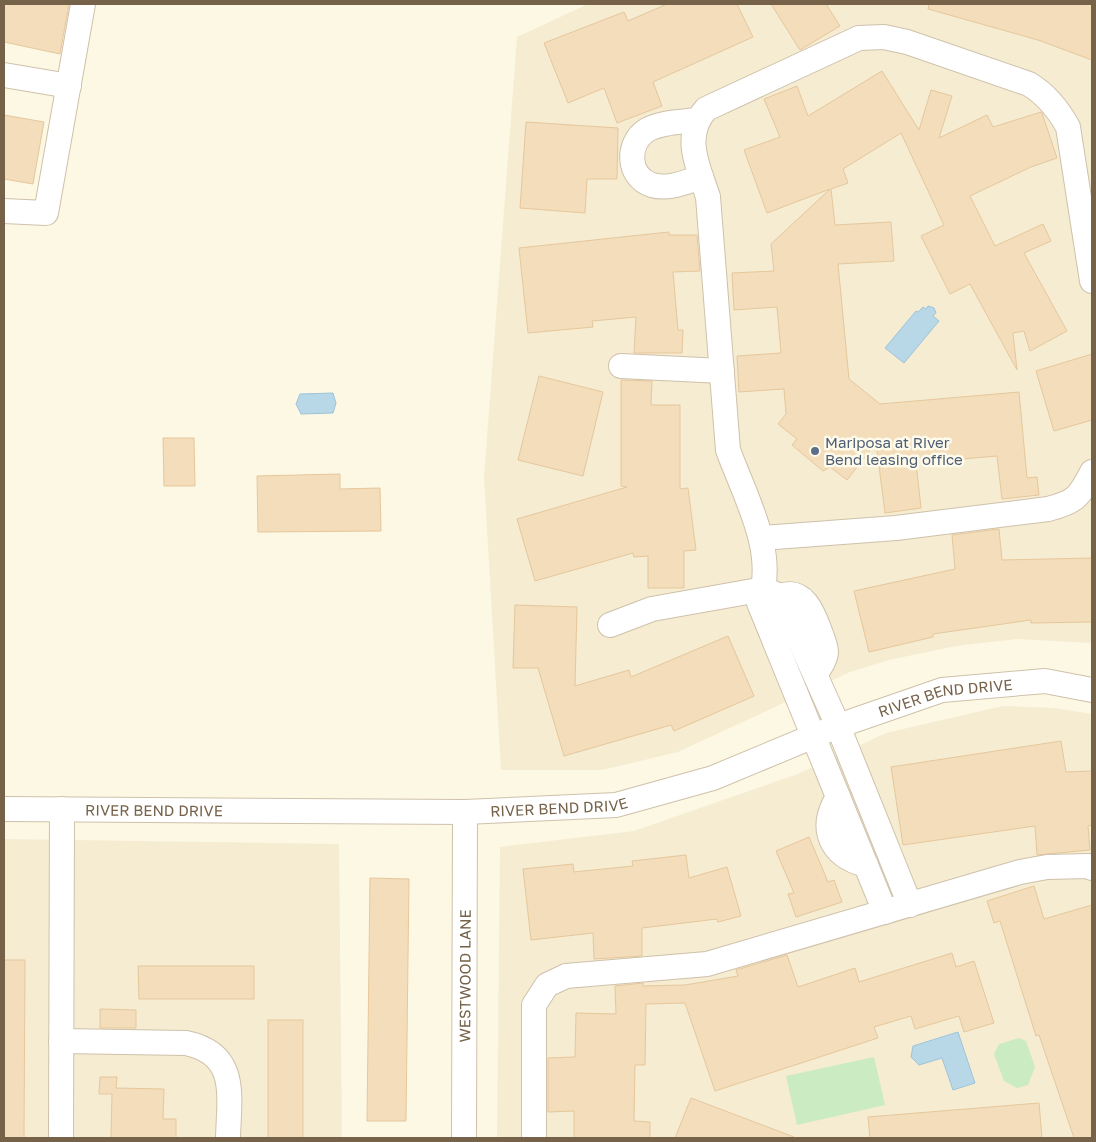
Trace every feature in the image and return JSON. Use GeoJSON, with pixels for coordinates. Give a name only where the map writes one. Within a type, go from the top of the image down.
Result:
{"type":"FeatureCollection","features":[{"type":"Feature","properties":{"kind":"street"},"geometry":{"type":"LineString","coordinates":[[4,211],[46,212],[83,4]]}},
{"type":"Feature","properties":{"kind":"street"},"geometry":{"type":"LineString","coordinates":[[910,905],[838,726],[815,674],[772,592],[755,515],[741,486],[728,450],[708,197],[694,159],[693,139],[697,120],[706,109],[859,38],[884,37],[907,42],[1029,84],[1044,94],[1059,111],[1068,127],[1092,281]]}},
{"type":"Feature","properties":{"kind":"street"},"geometry":{"type":"LineString","coordinates":[[4,75],[69,86]]}},
{"type":"Feature","properties":{"kind":"street"},"geometry":{"type":"LineString","coordinates":[[697,120],[656,126],[646,130],[639,137],[631,159],[638,175],[652,185],[666,187],[701,177]]}},
{"type":"Feature","properties":{"kind":"street"},"geometry":{"type":"LineString","coordinates":[[621,366],[722,371]]}},
{"type":"Feature","properties":{"kind":"street"},"geometry":{"type":"LineString","coordinates":[[761,538],[896,528],[1048,508],[1068,504],[1083,490],[1092,472]]}},
{"type":"Feature","properties":{"kind":"street"},"geometry":{"type":"LineString","coordinates":[[610,625],[652,609],[772,592]]}},
{"type":"Feature","properties":{"kind":"street"},"geometry":{"type":"LineString","coordinates":[[772,592],[759,603],[885,912]]}},
{"type":"Feature","properties":{"kind":"street","name":"RIVER BEND DRIVE"},"geometry":{"type":"LineString","coordinates":[[4,809],[465,812],[616,805],[713,778],[838,726],[942,690],[1045,681],[1092,690]]}},
{"type":"Feature","properties":{"kind":"street"},"geometry":{"type":"LineString","coordinates":[[61,1138],[62,809]]}},
{"type":"Feature","properties":{"kind":"street","name":"WESTWOOD LANE"},"geometry":{"type":"LineString","coordinates":[[464,1138],[465,812]]}},
{"type":"Feature","properties":{"kind":"street"},"geometry":{"type":"LineString","coordinates":[[534,1138],[534,1005],[547,985],[555,980],[566,976],[707,964],[1020,872],[1047,867],[1088,866],[1092,868]]}},
{"type":"Feature","properties":{"kind":"street"},"geometry":{"type":"LineString","coordinates":[[62,1040],[186,1043],[200,1046],[219,1060],[229,1082],[228,1138]]}},
{"type":"Feature","properties":{"kind":"shaded area"},"geometry":{"type":"Polygon","coordinates":[[[588,4],[1092,4],[1092,643],[1017,639],[956,646],[889,660],[850,672],[678,752],[602,770],[501,770],[484,477],[517,37],[588,4]]]}},
{"type":"Feature","properties":{"kind":"shaded area"},"geometry":{"type":"Polygon","coordinates":[[[1003,706],[1055,708],[1092,714],[1092,1138],[497,1138],[500,847],[634,831],[798,774],[886,733],[1003,706]]]}},
{"type":"Feature","properties":{"kind":"shaded area"},"geometry":{"type":"Polygon","coordinates":[[[4,839],[339,844],[342,1138],[4,1138],[4,839]]]}},
{"type":"Feature","properties":{"kind":"green space"},"geometry":{"type":"Polygon","coordinates":[[[1019,1038],[1026,1041],[1035,1067],[1028,1085],[1017,1088],[1004,1081],[994,1054],[999,1044],[1019,1038]]]}},
{"type":"Feature","properties":{"kind":"green space"},"geometry":{"type":"Polygon","coordinates":[[[874,1057],[885,1105],[797,1125],[786,1076],[874,1057]]]}},
{"type":"Feature","properties":{"kind":"water"},"geometry":{"type":"Polygon","coordinates":[[[928,306],[934,308],[936,313],[933,316],[939,321],[904,363],[885,348],[916,311],[918,312],[923,307],[926,309],[928,306]]]}},
{"type":"Feature","properties":{"kind":"water"},"geometry":{"type":"Polygon","coordinates":[[[333,393],[336,403],[333,413],[301,414],[296,404],[300,394],[333,393]]]}},
{"type":"Feature","properties":{"kind":"water"},"geometry":{"type":"Polygon","coordinates":[[[958,1032],[975,1083],[953,1090],[942,1058],[919,1065],[911,1057],[913,1046],[958,1032]]]}},
{"type":"Feature","properties":{"kind":"building"},"geometry":{"type":"Polygon","coordinates":[[[4,4],[69,4],[60,54],[4,42],[4,4]]]}},
{"type":"Feature","properties":{"kind":"building"},"geometry":{"type":"Polygon","coordinates":[[[667,4],[737,4],[753,37],[653,82],[662,106],[617,123],[604,88],[568,103],[544,43],[624,12],[628,21],[667,4]]]}},
{"type":"Feature","properties":{"kind":"building"},"geometry":{"type":"Polygon","coordinates":[[[771,4],[826,4],[840,26],[800,50],[771,4]]]}},
{"type":"Feature","properties":{"kind":"building"},"geometry":{"type":"Polygon","coordinates":[[[929,4],[1092,4],[1092,60],[1038,40],[928,9],[929,4]]]}},
{"type":"Feature","properties":{"kind":"building"},"geometry":{"type":"Polygon","coordinates":[[[882,71],[919,130],[931,90],[952,96],[939,138],[987,115],[993,127],[1042,113],[1057,158],[1031,167],[970,196],[995,246],[1043,224],[1051,241],[1024,253],[1067,331],[1030,351],[1024,331],[1013,333],[1017,370],[970,284],[950,294],[921,236],[944,225],[901,133],[843,169],[848,183],[831,189],[835,225],[891,222],[894,261],[838,264],[849,379],[880,404],[1019,392],[1027,478],[1037,477],[1039,495],[1002,499],[997,456],[916,463],[921,508],[885,513],[876,443],[847,480],[830,467],[823,471],[792,445],[797,439],[778,424],[786,414],[784,389],[739,392],[737,356],[781,353],[777,307],[734,310],[732,273],[774,271],[771,244],[830,189],[767,213],[744,150],[780,137],[764,99],[797,86],[808,116],[882,71]]]}},
{"type":"Feature","properties":{"kind":"building"},"geometry":{"type":"Polygon","coordinates":[[[4,115],[44,122],[33,184],[4,179],[4,115]]]}},
{"type":"Feature","properties":{"kind":"building"},"geometry":{"type":"Polygon","coordinates":[[[526,122],[618,128],[617,179],[587,179],[585,213],[520,208],[526,122]]]}},
{"type":"Feature","properties":{"kind":"building"},"geometry":{"type":"Polygon","coordinates":[[[669,232],[669,235],[697,235],[700,271],[673,272],[678,330],[683,330],[682,353],[634,353],[636,317],[592,321],[593,327],[528,333],[519,248],[669,232]]]}},
{"type":"Feature","properties":{"kind":"building"},"geometry":{"type":"Polygon","coordinates":[[[1092,354],[1092,420],[1054,431],[1036,371],[1092,354]]]}},
{"type":"Feature","properties":{"kind":"building"},"geometry":{"type":"Polygon","coordinates":[[[539,376],[603,392],[583,476],[518,460],[539,376]]]}},
{"type":"Feature","properties":{"kind":"building"},"geometry":{"type":"Polygon","coordinates":[[[621,380],[652,381],[651,405],[680,405],[680,489],[688,488],[696,550],[684,551],[684,588],[648,588],[648,556],[634,557],[633,553],[535,581],[517,519],[627,487],[621,486],[621,380]]]}},
{"type":"Feature","properties":{"kind":"building"},"geometry":{"type":"Polygon","coordinates":[[[163,438],[194,438],[195,486],[164,486],[163,438]]]}},
{"type":"Feature","properties":{"kind":"building"},"geometry":{"type":"Polygon","coordinates":[[[340,474],[340,489],[380,488],[381,531],[258,532],[257,476],[340,474]]]}},
{"type":"Feature","properties":{"kind":"building"},"geometry":{"type":"Polygon","coordinates":[[[999,529],[1002,560],[1092,558],[1092,622],[1031,623],[1031,620],[933,634],[933,637],[869,652],[854,591],[955,569],[952,535],[999,529]]]}},
{"type":"Feature","properties":{"kind":"building"},"geometry":{"type":"Polygon","coordinates":[[[515,605],[577,607],[575,686],[629,670],[631,677],[728,636],[754,696],[674,731],[671,725],[564,756],[538,668],[513,668],[515,605]]]}},
{"type":"Feature","properties":{"kind":"building"},"geometry":{"type":"Polygon","coordinates":[[[1061,741],[1066,772],[1092,771],[1092,825],[1088,826],[1090,850],[1037,855],[1035,826],[903,845],[891,767],[1061,741]]]}},
{"type":"Feature","properties":{"kind":"building"},"geometry":{"type":"Polygon","coordinates":[[[809,837],[828,882],[834,880],[842,902],[796,917],[788,894],[794,893],[776,851],[809,837]]]}},
{"type":"Feature","properties":{"kind":"building"},"geometry":{"type":"Polygon","coordinates":[[[686,855],[689,878],[727,867],[741,916],[718,922],[717,919],[642,928],[642,956],[594,959],[593,933],[531,940],[523,869],[573,864],[574,872],[633,866],[632,861],[686,855]]]}},
{"type":"Feature","properties":{"kind":"building"},"geometry":{"type":"Polygon","coordinates":[[[370,878],[409,879],[406,1121],[367,1121],[370,878]]]}},
{"type":"Feature","properties":{"kind":"building"},"geometry":{"type":"Polygon","coordinates":[[[1034,886],[1044,919],[1092,905],[1092,1138],[1074,1138],[1039,1035],[1036,1036],[1000,921],[994,923],[987,901],[1034,886]]]}},
{"type":"Feature","properties":{"kind":"building"},"geometry":{"type":"Polygon","coordinates":[[[952,953],[956,967],[974,961],[994,1023],[964,1032],[959,1016],[915,1029],[911,1016],[874,1027],[878,1038],[715,1091],[685,1003],[646,1004],[645,1065],[635,1065],[634,1121],[650,1122],[650,1138],[574,1138],[574,1111],[548,1112],[548,1058],[575,1057],[576,1013],[616,1014],[615,986],[643,983],[643,986],[685,985],[738,976],[736,970],[787,955],[798,987],[855,968],[859,982],[952,953]]]}},
{"type":"Feature","properties":{"kind":"building"},"geometry":{"type":"Polygon","coordinates":[[[4,960],[25,960],[24,1138],[4,1138],[4,960]]]}},
{"type":"Feature","properties":{"kind":"building"},"geometry":{"type":"Polygon","coordinates":[[[138,966],[254,966],[254,999],[139,999],[138,966]]]}},
{"type":"Feature","properties":{"kind":"building"},"geometry":{"type":"Polygon","coordinates":[[[100,1009],[136,1010],[136,1028],[100,1028],[100,1009]]]}},
{"type":"Feature","properties":{"kind":"building"},"geometry":{"type":"Polygon","coordinates":[[[268,1020],[303,1020],[303,1138],[268,1138],[268,1020]]]}},
{"type":"Feature","properties":{"kind":"building"},"geometry":{"type":"Polygon","coordinates":[[[100,1077],[117,1077],[116,1088],[164,1089],[163,1119],[176,1119],[176,1138],[111,1138],[112,1094],[99,1094],[100,1077]]]}},
{"type":"Feature","properties":{"kind":"building"},"geometry":{"type":"Polygon","coordinates":[[[691,1098],[794,1137],[675,1138],[691,1098]]]}},
{"type":"Feature","properties":{"kind":"building"},"geometry":{"type":"Polygon","coordinates":[[[1039,1103],[1042,1138],[870,1138],[868,1117],[1039,1103]]]}},
{"type":"Feature","properties":{"kind":"place","name":"Mariposa at River Bend leasing office"},"geometry":{"type":"Point","coordinates":[815,451]}}]}
